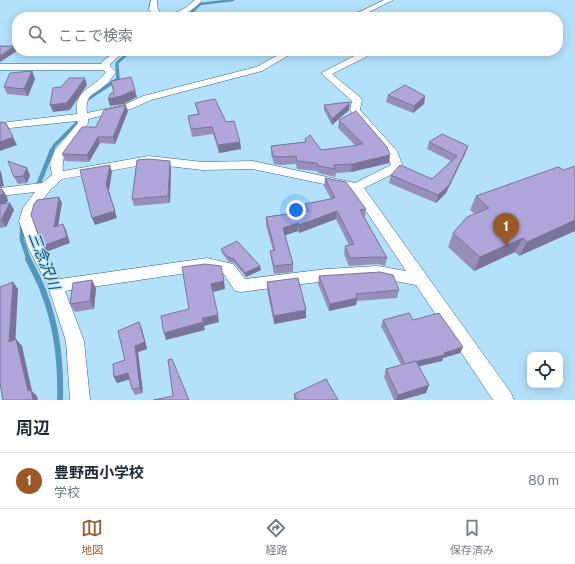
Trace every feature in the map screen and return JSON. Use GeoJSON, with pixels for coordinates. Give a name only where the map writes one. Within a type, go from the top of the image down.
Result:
{"type":"FeatureCollection","features":[{"type":"Feature","properties":{"kind":"street"},"geometry":{"type":"LineString","coordinates":[[154,0],[153,9],[156,12]]}},
{"type":"Feature","properties":{"kind":"street"},"geometry":{"type":"LineString","coordinates":[[183,12],[188,10],[199,0]]}},
{"type":"Feature","properties":{"kind":"street"},"geometry":{"type":"LineString","coordinates":[[364,12],[390,0]]}},
{"type":"Feature","properties":{"kind":"street"},"geometry":{"type":"LineString","coordinates":[[105,67],[106,63],[115,56]]}},
{"type":"Feature","properties":{"kind":"street"},"geometry":{"type":"LineString","coordinates":[[0,126],[82,117],[127,107],[147,98],[259,69],[283,56]]}},
{"type":"Feature","properties":{"kind":"street"},"geometry":{"type":"LineString","coordinates":[[0,192],[40,188],[58,176],[149,160],[203,166],[253,166],[305,174],[356,187],[397,167],[393,153],[355,110],[357,100],[326,74],[361,56]]}},
{"type":"Feature","properties":{"kind":"street"},"geometry":{"type":"LineString","coordinates":[[0,67],[105,67],[111,72],[106,81],[85,93],[80,102],[83,123],[61,150],[56,163],[58,176]]}},
{"type":"Feature","properties":{"kind":"street"},"geometry":{"type":"LineString","coordinates":[[356,187],[504,400]]}},
{"type":"Feature","properties":{"kind":"street"},"geometry":{"type":"LineString","coordinates":[[40,188],[30,208],[26,221],[35,246],[56,286],[68,324],[75,340],[80,400]]}},
{"type":"Feature","properties":{"kind":"street"},"geometry":{"type":"LineString","coordinates":[[56,286],[207,264],[228,268],[241,286],[326,275],[378,272],[421,280]]}},
{"type":"Feature","properties":{"kind":"building"},"geometry":{"type":"Polygon","coordinates":[[[0,46],[12,46],[12,48],[0,56],[0,46]]]}},
{"type":"Feature","properties":{"kind":"building"},"geometry":{"type":"Polygon","coordinates":[[[32,71],[24,89],[4,87],[10,73],[32,71]]]}},
{"type":"Feature","properties":{"kind":"building"},"geometry":{"type":"Polygon","coordinates":[[[131,77],[135,90],[121,96],[108,99],[111,93],[114,93],[111,81],[131,77]]]}},
{"type":"Feature","properties":{"kind":"building"},"geometry":{"type":"Polygon","coordinates":[[[69,78],[85,78],[67,103],[50,105],[53,88],[61,87],[69,78]]]}},
{"type":"Feature","properties":{"kind":"building"},"geometry":{"type":"Polygon","coordinates":[[[405,85],[425,96],[414,106],[388,95],[405,85]]]}},
{"type":"Feature","properties":{"kind":"building"},"geometry":{"type":"Polygon","coordinates":[[[215,99],[226,122],[234,121],[240,142],[218,145],[212,127],[191,129],[188,116],[199,114],[195,103],[215,99]]]}},
{"type":"Feature","properties":{"kind":"building"},"geometry":{"type":"Polygon","coordinates":[[[350,102],[332,119],[324,105],[350,102]]]}},
{"type":"Feature","properties":{"kind":"building"},"geometry":{"type":"Polygon","coordinates":[[[126,105],[113,137],[98,137],[87,155],[62,154],[82,127],[96,127],[104,110],[126,105]]]}},
{"type":"Feature","properties":{"kind":"building"},"geometry":{"type":"Polygon","coordinates":[[[356,111],[387,147],[390,155],[352,164],[333,165],[336,169],[318,166],[317,163],[297,161],[296,156],[273,156],[271,146],[306,142],[305,139],[310,135],[321,150],[363,144],[339,120],[356,111]]]}},
{"type":"Feature","properties":{"kind":"building"},"geometry":{"type":"Polygon","coordinates":[[[0,122],[6,123],[13,137],[0,142],[0,122]]]}},
{"type":"Feature","properties":{"kind":"building"},"geometry":{"type":"Polygon","coordinates":[[[442,134],[468,146],[449,185],[438,195],[391,175],[400,165],[432,179],[457,156],[429,142],[442,134]]]}},
{"type":"Feature","properties":{"kind":"building"},"geometry":{"type":"Polygon","coordinates":[[[148,159],[170,161],[168,196],[132,199],[137,160],[148,159]]]}},
{"type":"Feature","properties":{"kind":"building"},"geometry":{"type":"Polygon","coordinates":[[[8,161],[27,168],[23,176],[14,177],[8,161]]]}},
{"type":"Feature","properties":{"kind":"building"},"geometry":{"type":"Polygon","coordinates":[[[110,165],[106,184],[115,211],[92,218],[80,170],[110,165]]]}},
{"type":"Feature","properties":{"kind":"building"},"geometry":{"type":"Polygon","coordinates":[[[575,166],[575,220],[527,242],[523,238],[480,257],[453,233],[467,217],[489,208],[476,196],[558,167],[564,170],[575,166]]]}},
{"type":"Feature","properties":{"kind":"building"},"geometry":{"type":"Polygon","coordinates":[[[325,178],[346,182],[366,209],[360,210],[387,258],[350,258],[345,246],[354,244],[337,211],[299,225],[298,223],[283,228],[293,264],[274,266],[270,251],[275,250],[266,217],[309,211],[305,204],[335,198],[325,178]]]}},
{"type":"Feature","properties":{"kind":"building"},"geometry":{"type":"Polygon","coordinates":[[[0,189],[2,189],[3,193],[0,196],[0,189]]]}},
{"type":"Feature","properties":{"kind":"building"},"geometry":{"type":"Polygon","coordinates":[[[59,197],[54,227],[63,224],[67,237],[43,246],[31,215],[34,204],[37,200],[59,197]]]}},
{"type":"Feature","properties":{"kind":"building"},"geometry":{"type":"Polygon","coordinates":[[[10,203],[1,220],[0,220],[0,204],[10,203]]]}},
{"type":"Feature","properties":{"kind":"building"},"geometry":{"type":"Polygon","coordinates":[[[237,241],[260,266],[245,273],[234,259],[228,257],[221,249],[237,241]]]}},
{"type":"Feature","properties":{"kind":"building"},"geometry":{"type":"Polygon","coordinates":[[[205,264],[221,266],[224,281],[211,284],[218,315],[202,318],[203,322],[164,333],[161,316],[189,309],[182,267],[205,264]]]}},
{"type":"Feature","properties":{"kind":"building"},"geometry":{"type":"Polygon","coordinates":[[[380,272],[393,275],[399,290],[356,294],[357,298],[330,304],[319,276],[380,272]]]}},
{"type":"Feature","properties":{"kind":"building"},"geometry":{"type":"Polygon","coordinates":[[[298,278],[306,310],[274,316],[267,282],[298,278]]]}},
{"type":"Feature","properties":{"kind":"building"},"geometry":{"type":"Polygon","coordinates":[[[92,280],[90,301],[70,304],[73,283],[92,280]]]}},
{"type":"Feature","properties":{"kind":"building"},"geometry":{"type":"Polygon","coordinates":[[[13,282],[9,342],[16,339],[28,391],[31,390],[33,400],[3,400],[0,383],[0,287],[13,282]]]}},
{"type":"Feature","properties":{"kind":"building"},"geometry":{"type":"Polygon","coordinates":[[[409,313],[413,320],[439,313],[463,347],[444,353],[445,355],[405,364],[383,320],[409,313]]]}},
{"type":"Feature","properties":{"kind":"building"},"geometry":{"type":"Polygon","coordinates":[[[139,322],[145,342],[135,346],[140,388],[132,389],[128,373],[114,377],[113,364],[125,360],[118,331],[139,322]]]}},
{"type":"Feature","properties":{"kind":"building"},"geometry":{"type":"Polygon","coordinates":[[[172,359],[189,400],[153,400],[173,396],[168,360],[172,359]]]}},
{"type":"Feature","properties":{"kind":"building"},"geometry":{"type":"Polygon","coordinates":[[[416,361],[429,385],[398,395],[386,369],[416,361]]]}},
{"type":"Feature","properties":{"kind":"building"},"geometry":{"type":"Polygon","coordinates":[[[326,379],[338,400],[297,400],[294,394],[326,379]]]}},
{"type":"Feature","properties":{"kind":"waterway","name":"三念沢川"},"geometry":{"type":"LineString","coordinates":[[192,12],[200,4],[233,0]]}},
{"type":"Feature","properties":{"kind":"waterway","name":"三念沢川"},"geometry":{"type":"LineString","coordinates":[[117,65],[117,63],[125,56]]}},
{"type":"Feature","properties":{"kind":"waterway","name":"三念沢川"},"geometry":{"type":"LineString","coordinates":[[86,100],[118,79],[117,65]]}},
{"type":"Feature","properties":{"kind":"waterway","name":"三念沢川"},"geometry":{"type":"LineString","coordinates":[[52,151],[54,146],[79,121]]}},
{"type":"Feature","properties":{"kind":"waterway","name":"三念沢川"},"geometry":{"type":"LineString","coordinates":[[37,188],[52,150]]}},
{"type":"Feature","properties":{"kind":"waterway","name":"三念沢川"},"geometry":{"type":"LineString","coordinates":[[22,220],[22,240],[29,260]]}},
{"type":"Feature","properties":{"kind":"waterway","name":"三念沢川"},"geometry":{"type":"LineString","coordinates":[[28,259],[42,286],[53,321],[59,361],[60,400]]}},
{"type":"Feature","properties":{"kind":"place","name":"豊野西小学校"},"geometry":{"type":"Point","coordinates":[506,246]}}]}
